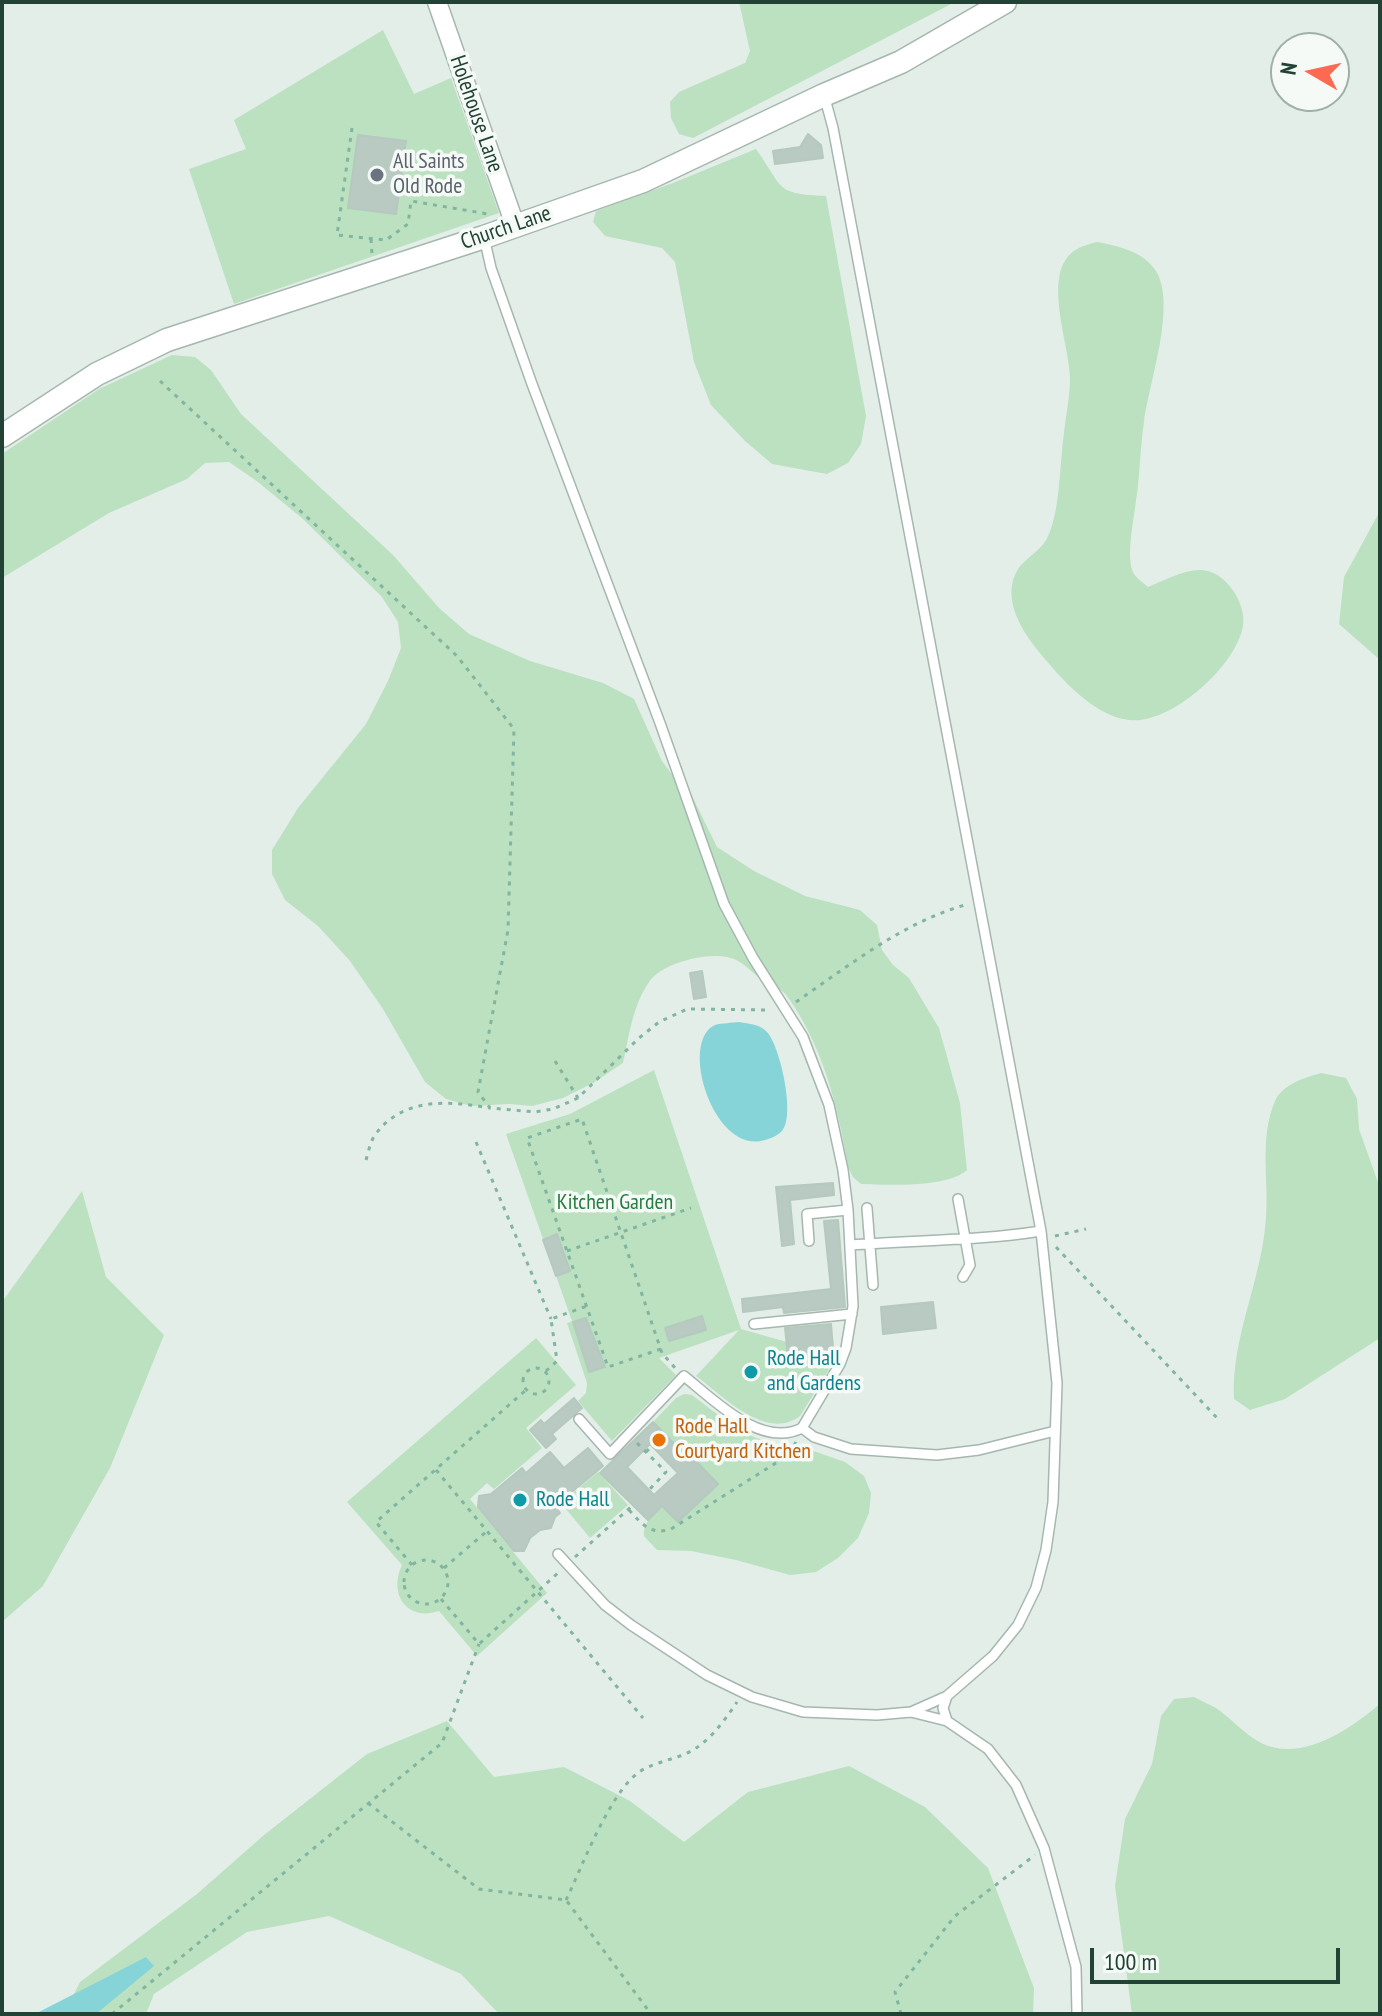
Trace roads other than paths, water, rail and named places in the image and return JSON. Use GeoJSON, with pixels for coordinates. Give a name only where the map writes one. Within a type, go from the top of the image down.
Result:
{"type":"FeatureCollection","features":[{"type":"Feature","properties":{"kind":"street","name":"Holehouse Lane"},"geometry":{"type":"LineString","coordinates":[[437,2],[514,225]]}},
{"type":"Feature","properties":{"kind":"street","name":"Church Lane"},"geometry":{"type":"LineString","coordinates":[[2,436],[97,374],[167,340],[484,237],[643,181],[901,62],[1005,2]]}},
{"type":"Feature","properties":{"kind":"lane"},"geometry":{"type":"LineString","coordinates":[[558,1554],[605,1605],[707,1675],[744,1692],[803,1712],[877,1715],[911,1712],[947,1696],[982,1666],[1018,1625],[1036,1588],[1046,1550],[1053,1502],[1057,1383],[1041,1231],[833,128],[824,95]]}},
{"type":"Feature","properties":{"kind":"lane"},"geometry":{"type":"LineString","coordinates":[[484,237],[511,326],[660,723],[724,904],[753,958],[803,1037],[829,1105],[843,1170],[851,1245],[852,1314],[846,1348],[840,1364],[802,1428],[780,1434],[748,1423],[684,1376],[610,1454],[579,1419]]}},
{"type":"Feature","properties":{"kind":"lane"},"geometry":{"type":"LineString","coordinates":[[958,1199],[970,1265],[963,1277]]}},
{"type":"Feature","properties":{"kind":"lane"},"geometry":{"type":"LineString","coordinates":[[867,1208],[873,1285]]}},
{"type":"Feature","properties":{"kind":"lane"},"geometry":{"type":"LineString","coordinates":[[809,1241],[807,1214],[848,1210]]}},
{"type":"Feature","properties":{"kind":"lane"},"geometry":{"type":"LineString","coordinates":[[851,1245],[965,1237],[996,1238],[1041,1231]]}},
{"type":"Feature","properties":{"kind":"lane"},"geometry":{"type":"LineString","coordinates":[[754,1324],[852,1314]]}},
{"type":"Feature","properties":{"kind":"lane"},"geometry":{"type":"LineString","coordinates":[[802,1428],[832,1444],[851,1449],[937,1455],[979,1450],[1055,1431]]}},
{"type":"Feature","properties":{"kind":"lane"},"geometry":{"type":"LineString","coordinates":[[947,1696],[943,1708],[947,1721]]}},
{"type":"Feature","properties":{"kind":"lane"},"geometry":{"type":"LineString","coordinates":[[911,1712],[947,1721],[988,1749],[1016,1785],[1044,1848],[1076,1967],[1077,2014]]}},
{"type":"Feature","properties":{"kind":"water"},"geometry":{"type":"Polygon","coordinates":[[[739,1022],[758,1026],[767,1032],[777,1051],[785,1081],[786,1123],[782,1131],[770,1139],[743,1139],[728,1129],[715,1112],[706,1092],[700,1051],[705,1035],[715,1025],[739,1022]]]}},
{"type":"Feature","properties":{"kind":"water"},"geometry":{"type":"Polygon","coordinates":[[[146,1957],[154,1966],[96,2014],[35,2014],[146,1957]]]}},
{"type":"Feature","properties":{"kind":"place","name":"All Saints Old Rode"},"geometry":{"type":"Point","coordinates":[377,175]}},
{"type":"Feature","properties":{"kind":"place","name":"Rode Hall and Gardens"},"geometry":{"type":"Point","coordinates":[751,1372]}},
{"type":"Feature","properties":{"kind":"place","name":"Rode Hall Courtyard Kitchen"},"geometry":{"type":"Point","coordinates":[659,1440]}},
{"type":"Feature","properties":{"kind":"place","name":"Rode Hall"},"geometry":{"type":"Point","coordinates":[520,1500]}},
{"type":"Feature","properties":{"kind":"park label","name":"Kitchen Garden"},"geometry":{"type":"Point","coordinates":[615,1203]}}]}
